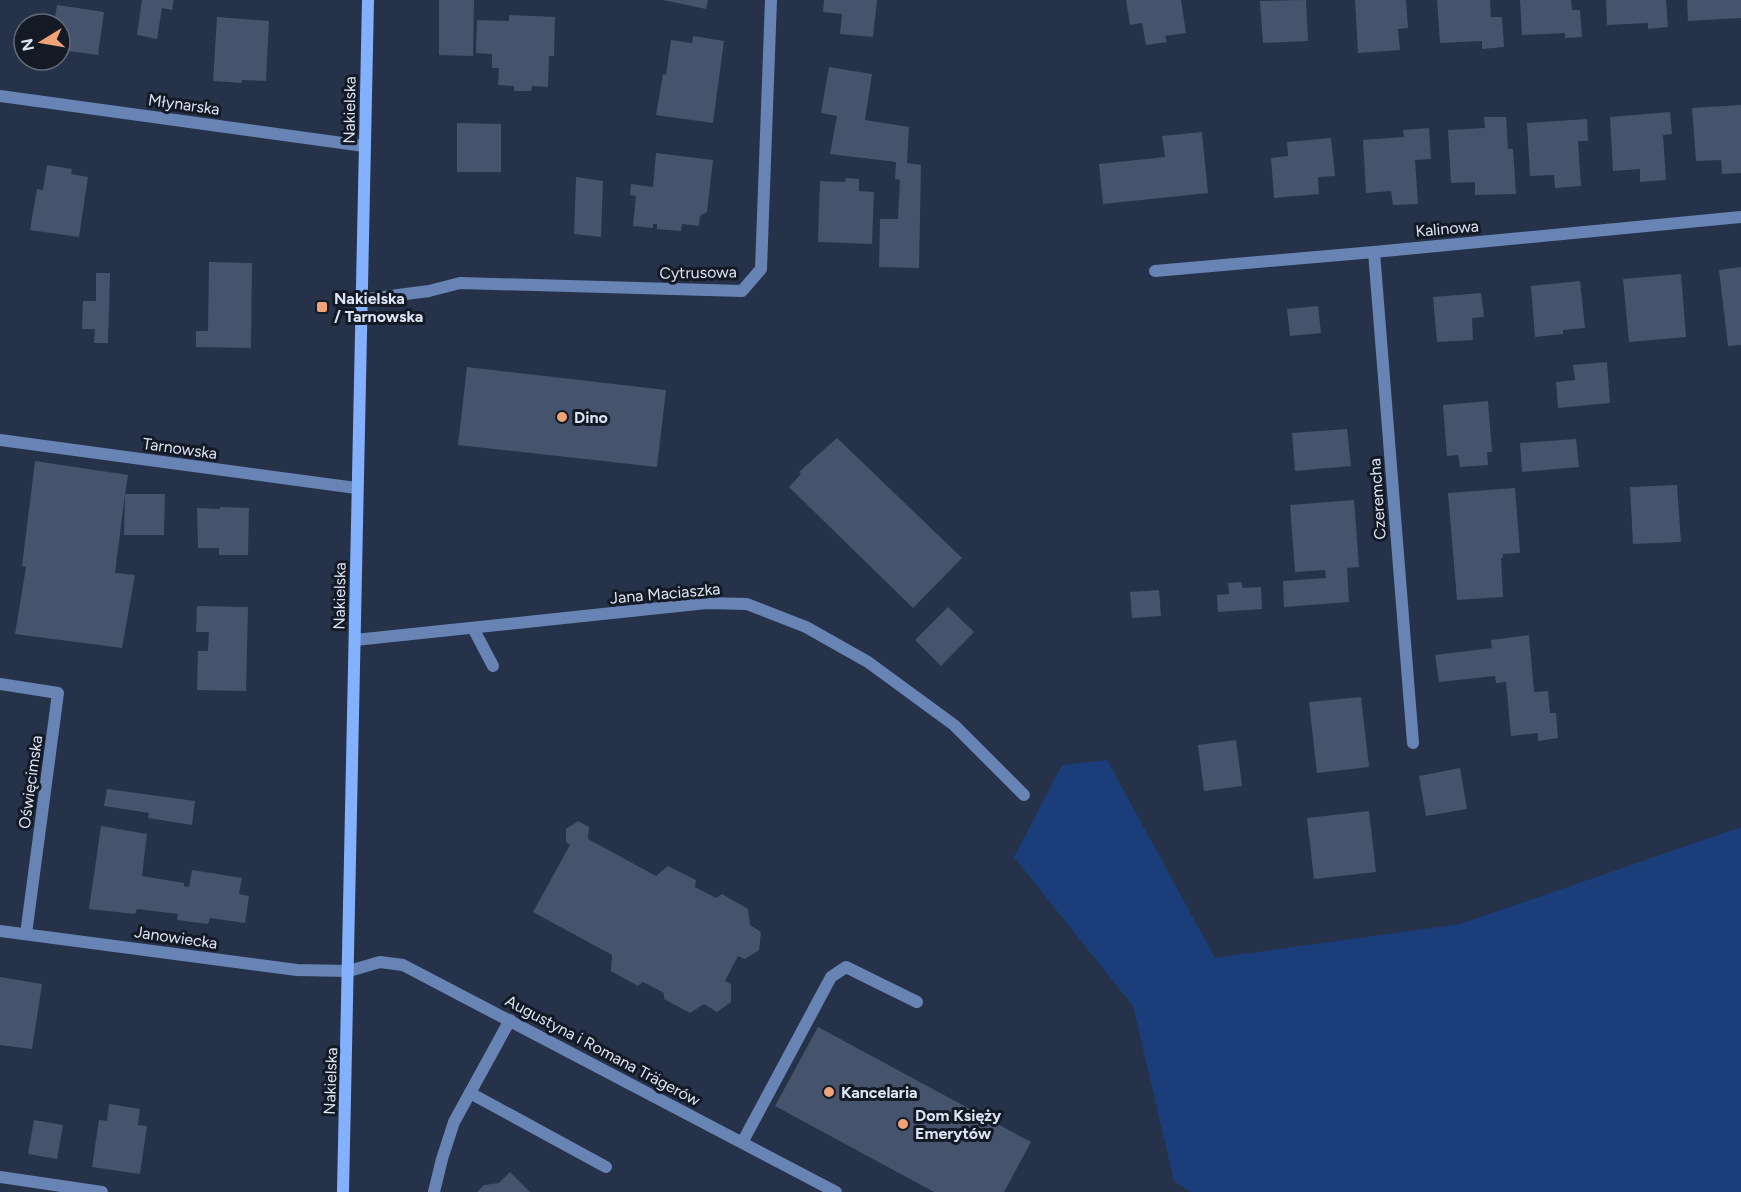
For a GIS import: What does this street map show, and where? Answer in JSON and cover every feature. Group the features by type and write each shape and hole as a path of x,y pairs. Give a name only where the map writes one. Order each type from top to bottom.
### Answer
{"main road":[{"name":"Nakielska","path":"343,1192 368,0"}],"street":[{"name":"Cytrusowa","path":"360,300 429,291 460,283 742,291 760,270 771,0"},
{"name":"Młynarska","path":"0,96 364,146"},
{"name":"Kalinowa","path":"1155,271 1741,217"},
{"name":"Czeremcha","path":"1374,252 1413,742"},
{"name":"Tarnowska","path":"0,440 356,488"},
{"name":"Jana Maciaszka","path":"355,640 707,603 747,604 806,627 868,662 954,725 1024,795"},
{"path":"473,628 493,666"},
{"name":"Oświęcimska","path":"0,684 58,693 26,934"},
{"name":"Janowiecka","path":"0,931 297,970 349,971"},
{"name":"Augustyna i Romana Trägerów","path":"349,971 380,962 403,965 836,1192"},
{"path":"742,1141 831,978 846,967 917,1002"},
{"path":"434,1192 441,1159 454,1122 510,1020"},
{"path":"470,1093 606,1167"},
{"path":"0,1177 102,1192"}],"shaded area":[{"path":"1107,760 1215,958 1460,924 1741,827 1741,1192 1190,1192 1174,1181 1133,1006 1014,857 1062,765"}],"building":[{"path":"142,0 174,0 172,10 162,8 157,39 137,35"},
{"path":"439,0 474,0 473,56 439,55"},
{"path":"663,0 708,0 706,9"},
{"path":"824,0 877,0 873,37 840,34 842,14 823,12"},
{"path":"1126,0 1181,0 1186,33 1165,36 1167,42 1146,45 1142,23 1130,25"},
{"path":"1306,0 1308,41 1263,43 1260,1"},
{"path":"1355,0 1406,0 1408,28 1398,29 1400,50 1358,53"},
{"path":"1437,0 1490,0 1491,17 1502,17 1504,47 1482,49 1482,41 1440,43"},
{"path":"1520,0 1571,0 1572,10 1580,10 1582,37 1565,38 1565,33 1522,35"},
{"path":"1606,0 1666,0 1668,27 1648,29 1648,23 1607,25"},
{"path":"1687,0 1741,0 1741,18 1688,21"},
{"path":"57,5 104,12 98,55 72,52 72,12 56,12"},
{"path":"509,15 555,17 554,56 549,56 548,87 532,86 531,91 514,91 514,86 498,85 499,68 492,68 492,54 476,53 477,20 509,21"},
{"path":"217,17 269,21 266,81 242,80 242,83 213,81"},
{"path":"693,36 724,41 713,123 656,115 663,74 666,75 671,40 692,43"},
{"path":"829,67 872,74 865,120 909,127 907,163 921,165 919,268 879,267 880,219 898,219 900,180 895,179 896,162 830,154 837,116 821,113"},
{"path":"1741,105 1741,173 1722,174 1721,160 1696,161 1692,108"},
{"path":"1670,112 1672,134 1663,135 1666,180 1640,182 1640,169 1613,171 1610,117"},
{"path":"1484,117 1506,117 1508,149 1513,149 1516,194 1475,195 1475,182 1451,183 1448,130 1485,128"},
{"path":"1587,119 1588,141 1578,141 1581,186 1555,188 1554,175 1530,176 1527,123"},
{"path":"457,123 501,124 501,172 457,172"},
{"path":"1429,128 1431,159 1415,160 1418,204 1393,205 1391,191 1366,193 1363,140 1404,137 1403,130"},
{"path":"1202,132 1208,193 1103,204 1099,164 1165,157 1162,136"},
{"path":"1331,138 1335,176 1318,177 1319,194 1274,198 1271,158 1288,156 1287,142"},
{"path":"656,153 713,160 707,212 700,216 699,226 682,224 681,231 657,229 657,224 653,224 653,228 633,226 636,196 630,195 631,184 653,187"},
{"path":"47,165 72,169 71,174 88,177 79,237 30,230 37,189 43,190"},
{"path":"576,177 603,181 601,237 574,234"},
{"path":"846,178 859,179 859,191 874,192 872,244 818,242 820,181 845,182"},
{"path":"209,262 252,263 251,348 196,347 196,331 208,331"},
{"path":"1741,267 1741,345 1728,346 1719,270"},
{"path":"96,273 110,273 108,343 94,343 95,329 82,329 83,301 96,301"},
{"path":"1681,274 1686,337 1629,342 1623,279"},
{"path":"1580,281 1585,328 1563,330 1563,334 1535,337 1531,286"},
{"path":"1481,293 1484,317 1472,318 1473,340 1437,342 1433,297"},
{"path":"1318,306 1321,333 1290,336 1287,309"},
{"path":"1607,362 1610,403 1558,408 1556,382 1575,380 1573,365"},
{"name":"Dino","path":"467,367 666,390 657,467 458,445"},
{"path":"1488,401 1492,452 1487,452 1488,465 1460,467 1458,455 1447,456 1443,405"},
{"path":"1347,429 1351,466 1295,471 1292,433"},
{"path":"837,438 962,558 913,608 789,487 801,474 799,472"},
{"path":"1576,439 1579,467 1522,472 1520,443"},
{"path":"35,461 128,475 115,573 135,575 122,648 15,634 26,567 22,566"},
{"path":"1677,485 1681,542 1633,544 1630,487"},
{"path":"1515,488 1520,553 1503,554 1501,558 1503,597 1457,600 1448,493"},
{"path":"125,494 165,494 164,535 124,535"},
{"path":"1354,500 1359,567 1347,568 1349,602 1284,607 1283,581 1326,578 1325,570 1295,572 1290,505"},
{"path":"220,507 249,508 248,555 219,555 219,548 198,548 197,508 220,509"},
{"path":"1241,582 1243,588 1261,587 1262,609 1218,612 1217,595 1229,594 1228,583"},
{"path":"1159,590 1161,616 1132,618 1130,592"},
{"path":"197,606 248,607 246,691 197,690 198,651 208,651 209,632 196,632"},
{"path":"948,607 974,632 941,666 915,640"},
{"path":"1529,635 1534,692 1548,691 1550,713 1556,713 1558,738 1538,741 1538,733 1511,736 1506,682 1496,683 1495,676 1439,682 1435,655 1492,648 1491,640"},
{"path":"1361,697 1369,767 1317,773 1309,702"},
{"path":"1236,740 1242,786 1204,791 1198,745"},
{"path":"1460,768 1467,809 1426,816 1419,776"},
{"path":"107,789 195,801 192,825 148,818 149,813 104,806"},
{"path":"1369,811 1376,872 1314,879 1307,818"},
{"path":"578,821 589,827 588,839 656,876 668,866 696,880 695,887 716,898 722,894 748,909 750,925 761,932 759,950 745,959 738,956 725,981 731,984 731,1002 717,1012 704,1004 690,1013 664,999 664,993 643,982 638,986 611,971 612,955 533,912 570,845 566,842 566,829"},
{"path":"101,826 147,834 142,876 184,883 184,886 189,887 192,870 242,878 239,894 249,896 245,923 210,918 208,924 177,920 178,914 137,909 135,914 89,909"},
{"path":"0,977 42,984 32,1049 0,1045"},
{"name":"Dom Księży Emerytów","path":"818,1027 1031,1142 1004,1192 934,1192 775,1106"},
{"path":"109,1104 140,1109 138,1125 147,1126 140,1174 92,1167 99,1120 107,1121"},
{"path":"34,1120 63,1125 57,1159 28,1154"},
{"path":"510,1172 530,1192 477,1192 484,1185 499,1183"}],"place":[{"name":"Nakielska / Tarnowska","path":"322,307"},
{"name":"Dino","path":"562,417"},
{"name":"Kancelaria","path":"829,1092"},
{"name":"Dom Księży Emerytów","path":"903,1124"}]}
